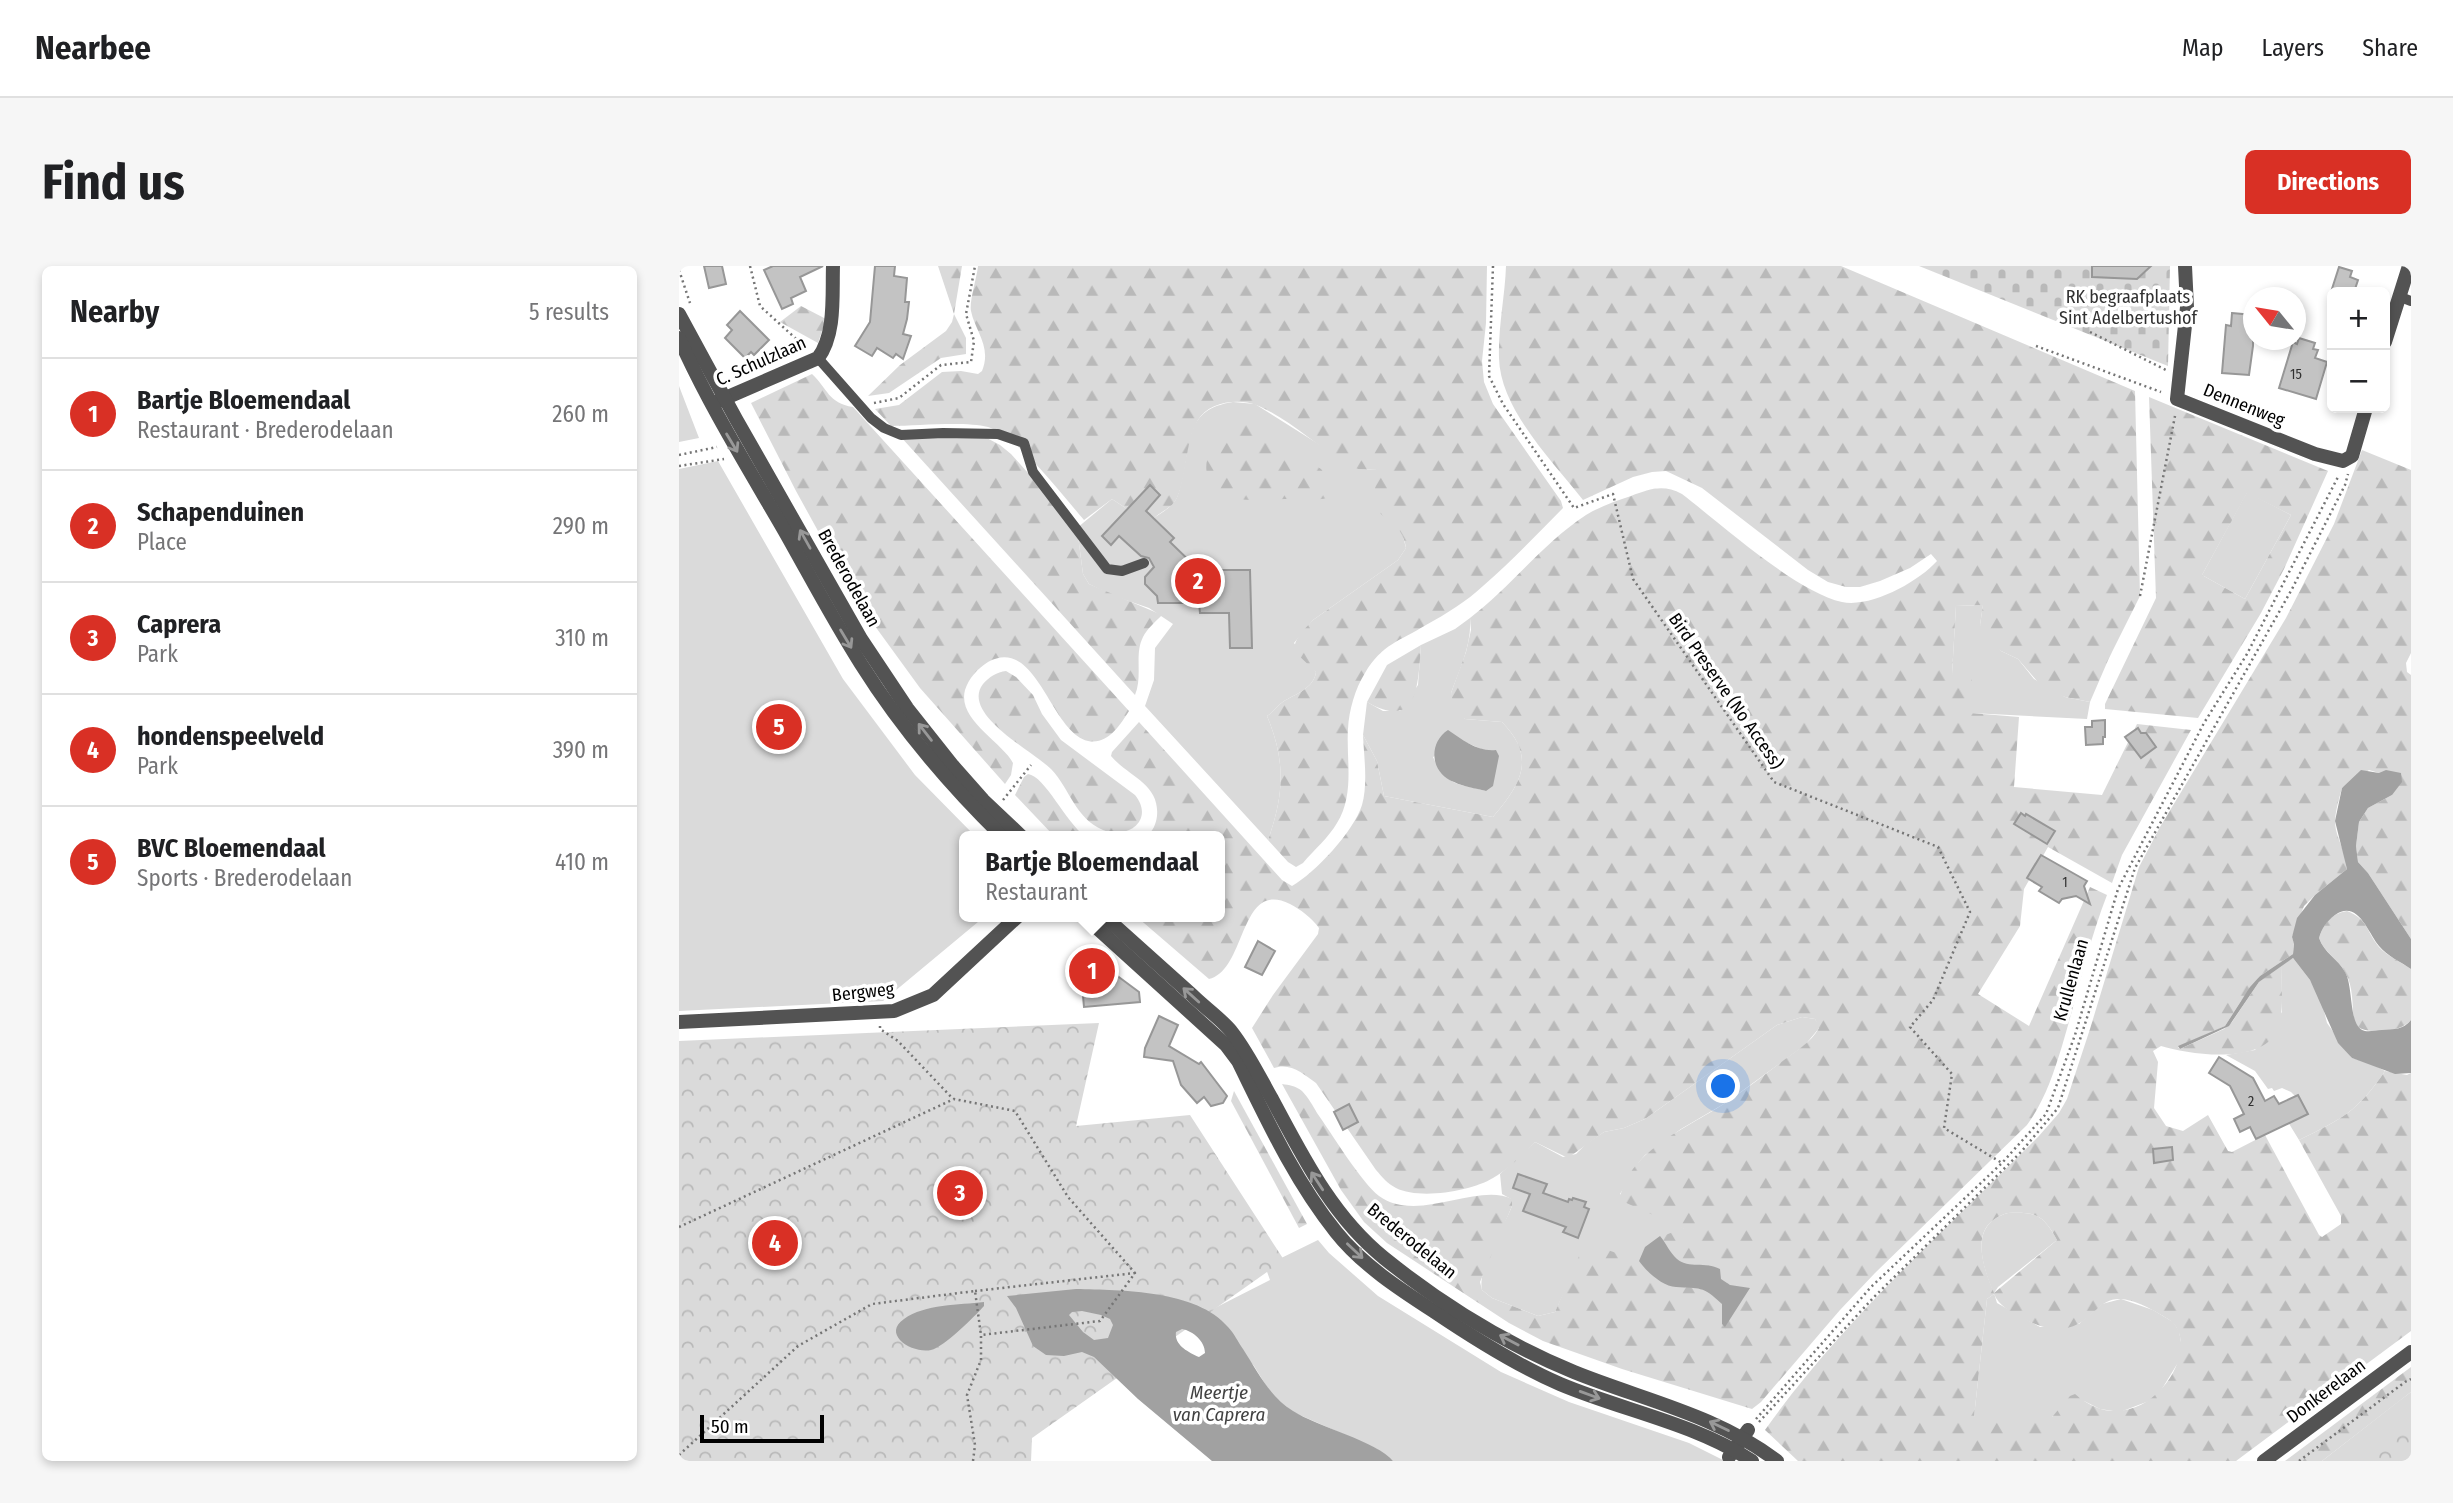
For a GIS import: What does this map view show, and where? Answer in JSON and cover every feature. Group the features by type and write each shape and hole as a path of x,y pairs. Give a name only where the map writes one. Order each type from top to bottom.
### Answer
{"street":[{"name":"C. Schulzlaan","path":"717,401 818,358 826,345 830,325 833,266"},
{"name":"Dennenweg","path":"2185,266 2187,307 2178,399 2345,464"},
{"path":"2390,331 2404,299 2409,266"},
{"name":"Brederodelaan","path":"679,314 717,401"},
{"name":"Brederodelaan","path":"679,338 861,639 907,708 986,809 999,831"},
{"path":"2345,464 2364,413"},
{"name":"Brederodelaan","path":"986,809 1015,831"},
{"name":"Bergweg","path":"679,1022 894,1011 933,995 1012,922"},
{"name":"Brederodelaan","path":"1091,922 1213,1023 1230,1031 1255,1081 1311,1171 1334,1218 1352,1229 1424,1288 1493,1332 1554,1363 1705,1419 1738,1444 1752,1461"},
{"name":"Brederodelaan","path":"1110,922 1168,983"},
{"name":"Donkerelaan","path":"2265,1461 2411,1352"},
{"name":"Brederodelaan","path":"1738,1444 1777,1461"}],"lane":[{"path":"818,358 884,428 901,435 997,434 1024,443 1033,472 1107,569 1122,572 1145,563"}],"path":[{"path":"750,266 760,306 818,358"},
{"path":"862,406 899,398 941,365 971,362 974,341 966,314 975,266"},
{"name":"Bird Preserve (No Access)","path":"1493,266 1489,376 1503,404 1574,508 1612,494 1633,579 1774,782 1938,848 1970,912 1933,1000 1910,1027 1952,1074 1944,1128 2002,1163"},
{"path":"2090,332 2179,376"},
{"path":"2036,346 2178,399 2140,596"},
{"path":"679,455 719,447"},
{"path":"679,466 726,459"},
{"path":"1738,1444 1873,1298 2021,1152 2058,1108 2135,868 2292,589 2345,485 2345,464"},
{"name":"Krullenlaan","path":"1738,1444 1764,1408 1871,1287 2002,1163 2046,1114 2075,1035 2117,889 2204,723 2247,654 2345,464"},
{"path":"986,809 1031,765"},
{"path":"880,1029 898,1041 954,1099 1015,1111 1068,1197 1135,1273"},
{"path":"679,1227 954,1099"},
{"path":"981,1335 1100,1321 1135,1273"},
{"path":"679,1455 798,1346 872,1304 1135,1273"},
{"path":"973,1461 975,1445 967,1395 982,1360 975,1291"},
{"path":"2299,1461 2411,1379"}],"green space":[{"path":"938,266 962,266 954,314"},
{"path":"978,266 1487,266 1482,361 1484,382 1493,404 1561,501 1563,508 1477,592 1449,612 1392,644 1371,663 1358,686 1350,714 1349,777 1343,812 1326,838 1296,867 1268,840 1277,808 1281,778 1277,748 1267,716 1315,678 1316,672 1294,651 1303,631 1313,620 1398,560 1406,548 1400,531 1377,510 1374,496 1377,470 1346,465 1290,424 1256,405 1224,403 1209,409 1198,420 1190,439 1177,498 1150,523 1121,519 1127,509 1112,499 1084,520 1026,454 1000,432 988,427 966,424 891,426 875,409 899,405 942,372 978,374 982,371 985,362 984,347 971,307"},
{"path":"1506,266 1841,266 2135,391 2140,596 2090,702 2044,689 2018,659 1983,638 1980,625 1983,605 1956,606 1952,674 1972,677 1971,713 2019,717 2014,787 2102,795 2137,724 2191,730 2122,855 2112,883 2048,847 2024,889 2020,926 1978,994 2029,1026 2090,887 2107,895 2055,1067 2044,1097 2033,1116 2027,1125 1875,1273 1752,1409 1622,1369 1543,1341 1509,1323 1387,1243 1364,1222 1341,1190 1282,1084 1300,1089 1304,1093 1355,1169 1379,1196 1394,1203 1411,1206 1482,1195 1498,1195 1512,1199 1512,1206 1480,1282 1482,1290 1492,1298 1538,1316 1555,1312 1585,1242 1639,1261 1647,1247 1657,1239 1684,1229 1622,1201 1620,1198 1626,1181 1636,1165 1664,1140 1713,1111 1807,1043 1819,1028 1815,1019 1802,1017 1777,1025 1645,1119 1624,1128 1604,1132 1568,1158 1535,1142 1504,1170 1484,1183 1432,1194 1406,1192 1390,1184 1376,1170 1316,1083 1291,1068 1274,1068 1252,1028 1318,934 1319,928 1313,920 1290,904 1273,899 1261,903 1252,914 1231,960 1221,972 1209,979 1143,922 1225,922 1225,831 1152,831 1157,819 1154,796 1149,788 1111,756 1139,722 1282,880 1292,886 1312,872 1333,850 1358,815 1365,788 1363,735 1377,761 1384,796 1493,817 1517,782 1522,759 1513,735 1502,722 1465,719 1454,707 1451,693 1466,652 1471,630 1470,618 1570,526 1602,507 1650,490 1663,488 1675,491 1781,571 1824,596 1842,602 1866,601 1893,592 1918,577 1937,561 1931,554 1910,568 1860,587 1846,587 1828,582 1808,570 1702,488 1666,471 1633,477 1583,500 1518,415 1502,377 1499,346"},
{"name":"RK begraafplaats Sint Adelbertushof","path":"1919,266 2170,266 2168,366"},
{"path":"801,306 826,319 818,343 780,322"},
{"path":"954,314 966,338 966,354 941,358 889,393 868,396 900,365 946,331"},
{"path":"812,374 833,399 853,407 1129,711 1113,733 1095,741 1088,741 1075,734 1063,721 1031,673 1019,662 1005,657 988,662 969,682 964,701 974,721 1013,763 1011,775 1005,784 920,688 856,600 751,403"},
{"path":"679,386 699,438 679,442"},
{"path":"2149,397 2328,471 2261,613 2198,718 2105,709 2156,598","holes":["2247,493 2291,515 2245,599 2202,575"]},
{"path":"1233,402 1255,404 1358,469 1378,470 1379,511 1401,529 1406,548 1398,560 1313,620 1294,643 1316,672 1315,678 1308,686 1267,716 1277,748 1281,778 1277,808 1268,840 1145,706 1154,680 1155,648 1173,624 1149,608 1089,584 1083,574 1077,528 1112,499 1127,509 1154,518 1168,508 1178,494 1189,440 1198,420 1217,406"},
{"path":"1235,421 1248,424 1321,469 1334,486 1328,498 1248,500 1222,494 1212,487 1207,475 1208,453 1217,437"},
{"path":"900,436 985,437 1000,445 1077,528 1083,574 1089,584 1162,615 1147,631 1140,644 1135,695"},
{"path":"2362,450 2411,470 2411,653 2406,663 2407,672 2411,675 2411,939 2358,862 2356,846 2359,822 2368,808 2392,795 2379,773 2369,770 2342,788 2335,823 2347,869 2304,906 2292,937 2293,954 2260,976 2225,1026 2178,1047 2180,1049 2224,1029 2232,1022 2259,982 2281,965 2282,1006 2277,1030 2269,1041 2257,1049 2242,1053 2207,1054 2161,1046 2153,1051 2158,1062 2154,1108 2166,1126 2183,1131 2208,1115 2228,1151 2232,1152 2265,1135 2322,1237 2341,1224 2341,1216 2299,1140 2348,1113 2366,1096 2385,1071 2407,1075 2411,1073 2411,1331 2236,1461 1798,1461 1765,1430 1795,1390 1860,1314 2059,1113 2067,1099 2090,1029 2139,867 2160,827 2286,618 2334,524","holes":["2008,1213 2026,1213 2038,1217 2048,1225 2057,1240 1994,1293 1985,1270 1981,1246 1987,1226 1995,1218","1994,1294 2002,1305 2018,1316 2056,1329 2078,1324 2112,1300 2138,1303 2168,1319 2179,1332 2180,1350 2174,1370 2162,1388 2145,1403 2123,1411 2100,1409 2075,1394 2070,1396 2052,1417 1974,1417 1987,1299"]},
{"path":"718,461 843,679 915,775 970,831 959,831 959,922 978,922 883,1001 679,1011 679,469"},
{"path":"2247,492 2291,515 2245,599 2202,575"},
{"path":"1983,605 1980,625 2001,651 2018,659 2034,679 2065,697 2090,702 2087,719 1971,713 1952,674 1956,606"},
{"path":"1470,618 1467,647 1451,693 1465,719 1502,722 1513,735 1522,759 1517,782 1493,817 1384,796 1377,761 1363,735 1367,702 1383,711 1400,711 1418,685 1421,645 1455,629","holes":["1465,742 1486,751 1486,791 1460,785 1448,779 1433,757"]},
{"path":"1421,645 1416,688 1406,707 1397,711 1384,710 1367,702 1387,665"},
{"path":"1006,671 1016,677 1033,695 1042,714 1061,740 1135,795 1142,812 1136,826 1125,831 1108,831 1094,825 1079,811 1051,769 990,720 982,708 979,696 983,684 996,674"},
{"path":"1028,774 1035,777 1079,831 1049,831 1015,795"},
{"path":"2347,911 2363,922 2382,950 2411,969 2411,1020 2399,1028 2374,1031 2359,1028 2354,1024 2349,980 2319,938 2329,920"},
{"path":"2293,958 2310,980 2322,1003 2327,1023 2352,1058 2385,1071 2366,1096 2348,1113 2299,1140 2285,1117 2296,1097 2282,1088 2274,1091 2272,1088 2268,1089 2255,1071 2226,1055 2255,1050 2282,1012 2281,965"},
{"path":"1802,1017 1815,1019 1820,1027 1805,1045 1727,1102 1681,1129 1645,1155 1620,1194 1685,1229 1639,1261 1567,1286 1555,1312 1538,1316 1492,1298 1482,1290 1483,1271 1512,1206 1511,1199 1502,1194 1500,1174 1535,1142 1563,1157 1576,1154 1604,1132 1624,1128 1645,1119 1777,1025"},
{"path":"1099,1023 1076,1126 1190,1115 1284,1260 1032,1438 1031,1461 679,1461 679,1041"},
{"path":"1234,1091 1307,1224 1299,1228 1231,1101"},
{"path":"2008,1213 2026,1213 2038,1217 2048,1225 2057,1240 1998,1287 1994,1293 1997,1303 2040,1327 2079,1324 2102,1304 2121,1299 2153,1310 2173,1322 2179,1331 2182,1348 2179,1361 2160,1392 2149,1401 2120,1412 2100,1409 2084,1401 2059,1410 2052,1417 1974,1417 1987,1299 1994,1294 1985,1271 1981,1247 1987,1226 1995,1218"},
{"path":"1318,1240 1378,1296 1501,1372 1569,1402 1689,1443 1725,1461 1393,1461 1377,1449 1293,1412 1272,1395 1254,1366 1207,1312 1270,1280 1265,1266"},
{"path":"2411,1367 2411,1392 2322,1461 2285,1461"},
{"path":"2411,1392 2411,1461 2322,1461 2399,1401"},
{"path":"2411,1427 2411,1461 2355,1461"}],"water":[{"path":"1448,730 1476,747 1496,750 1499,756 1493,786 1486,791 1458,784 1440,772 1436,765 1435,750 1437,742"},
{"path":"2361,770 2401,773 2402,782 2392,795 2368,808 2359,822 2356,846 2358,862 2411,939 2411,969 2382,950 2361,920 2350,911 2335,915 2325,925 2319,938 2324,948 2345,972 2356,1023 2360,1028 2367,1031 2394,1029 2405,1026 2411,1020 2411,1073 2395,1074 2352,1058 2338,1043 2310,980 2293,958 2259,982 2229,1026 2180,1049 2178,1046 2225,1026 2260,976 2293,954 2292,937 2297,918 2315,895 2347,869 2335,821 2342,788"},
{"path":"1660,1236 1672,1254 1682,1262 1720,1269 1721,1279 1730,1285 1750,1288 1725,1327 1722,1324 1722,1304 1710,1294 1700,1289 1666,1284 1650,1274 1639,1261 1645,1247"},
{"name":"Meertje van Caprera","path":"1076,1289 1114,1290 1157,1294 1197,1306 1214,1315 1230,1329 1265,1383 1285,1405 1303,1417 1374,1447 1393,1461 1212,1461 1138,1399 1094,1357 1082,1352 1064,1356 1046,1355 1033,1346 1016,1308 1007,1296","holes":["1082,1311 1110,1319 1113,1325 1108,1338 1094,1340 1083,1332 1069,1315","1182,1329 1198,1337 1205,1353 1199,1357 1179,1344 1176,1332"]},
{"path":"984,1302 984,1306 959,1331 937,1348 916,1349 898,1337 898,1325 912,1314 943,1306"}],"building":[{"path":"704,266 722,266 726,284 709,288"},
{"path":"773,266 823,266 800,277 806,291 791,298 793,304 782,309 764,270"},
{"path":"875,266 895,266 894,276 907,278 905,302 909,302 903,334 911,336 903,359 896,354 893,358 877,348 872,356 855,346 870,322"},
{"path":"2092,266 2151,266 2137,279 2092,277"},
{"path":"2339,267 2352,271 2350,277 2358,280 2356,287 2333,287"},
{"path":"740,311 769,340 754,355 751,352 745,358 725,338 732,330 727,325"},
{"path":"2232,313 2243,314 2243,350 2252,350 2249,375 2222,373 2226,325 2231,326"},
{"path":"2306,340 2315,343 2313,349 2318,350 2315,358 2327,362 2316,399 2279,388 2291,350 2306,350"},
{"path":"1150,485 1160,495 1146,511 1174,538 1170,542 1205,576 1205,570 1250,570 1252,648 1230,648 1229,613 1200,613 1199,603 1158,603 1157,596 1145,584 1145,577 1154,567 1149,558 1141,556 1119,536 1111,545 1102,536"},
{"path":"2105,720 2103,744 2086,745 2085,727 2092,727 2092,721"},
{"path":"2138,728 2141,733 2146,733 2156,747 2141,758 2125,737"},
{"path":"2021,813 2055,831 2047,844 2014,824"},
{"path":"2041,855 2087,881 2084,886 2090,904 2076,896 2062,899 2059,903 2039,891 2042,887 2027,878"},
{"path":"1258,941 1275,951 1262,975 1245,967"},
{"path":"1081,949 1139,992 1140,1002 1084,1007 1078,985 1086,981 1067,968"},
{"path":"1159,1016 1178,1025 1169,1046 1199,1064 1201,1062 1227,1096 1223,1103 1211,1106 1204,1097 1197,1103 1181,1085 1173,1061 1144,1057 1145,1048"},
{"path":"2219,1057 2253,1078 2265,1101 2274,1096 2279,1104 2298,1095 2308,1114 2256,1139 2250,1127 2240,1132 2234,1119 2244,1114 2230,1086 2209,1073"},
{"path":"1349,1104 1358,1122 1343,1130 1334,1112"},
{"path":"2172,1147 2173,1160 2154,1163 2153,1149"},
{"path":"1518,1174 1547,1184 1543,1193 1568,1202 1573,1198 1586,1202 1584,1207 1589,1209 1578,1238 1563,1232 1566,1227 1523,1211 1530,1194 1513,1188"}],"place":[{"name":"Schapenduinen","path":"1198,581"},
{"name":"BVC Bloemendaal","path":"779,727"},
{"name":"Bartje Bloemendaal","path":"1092,971"},
{"name":"Caprera","path":"960,1193"},
{"name":"hondenspeelveld","path":"775,1243"}]}
